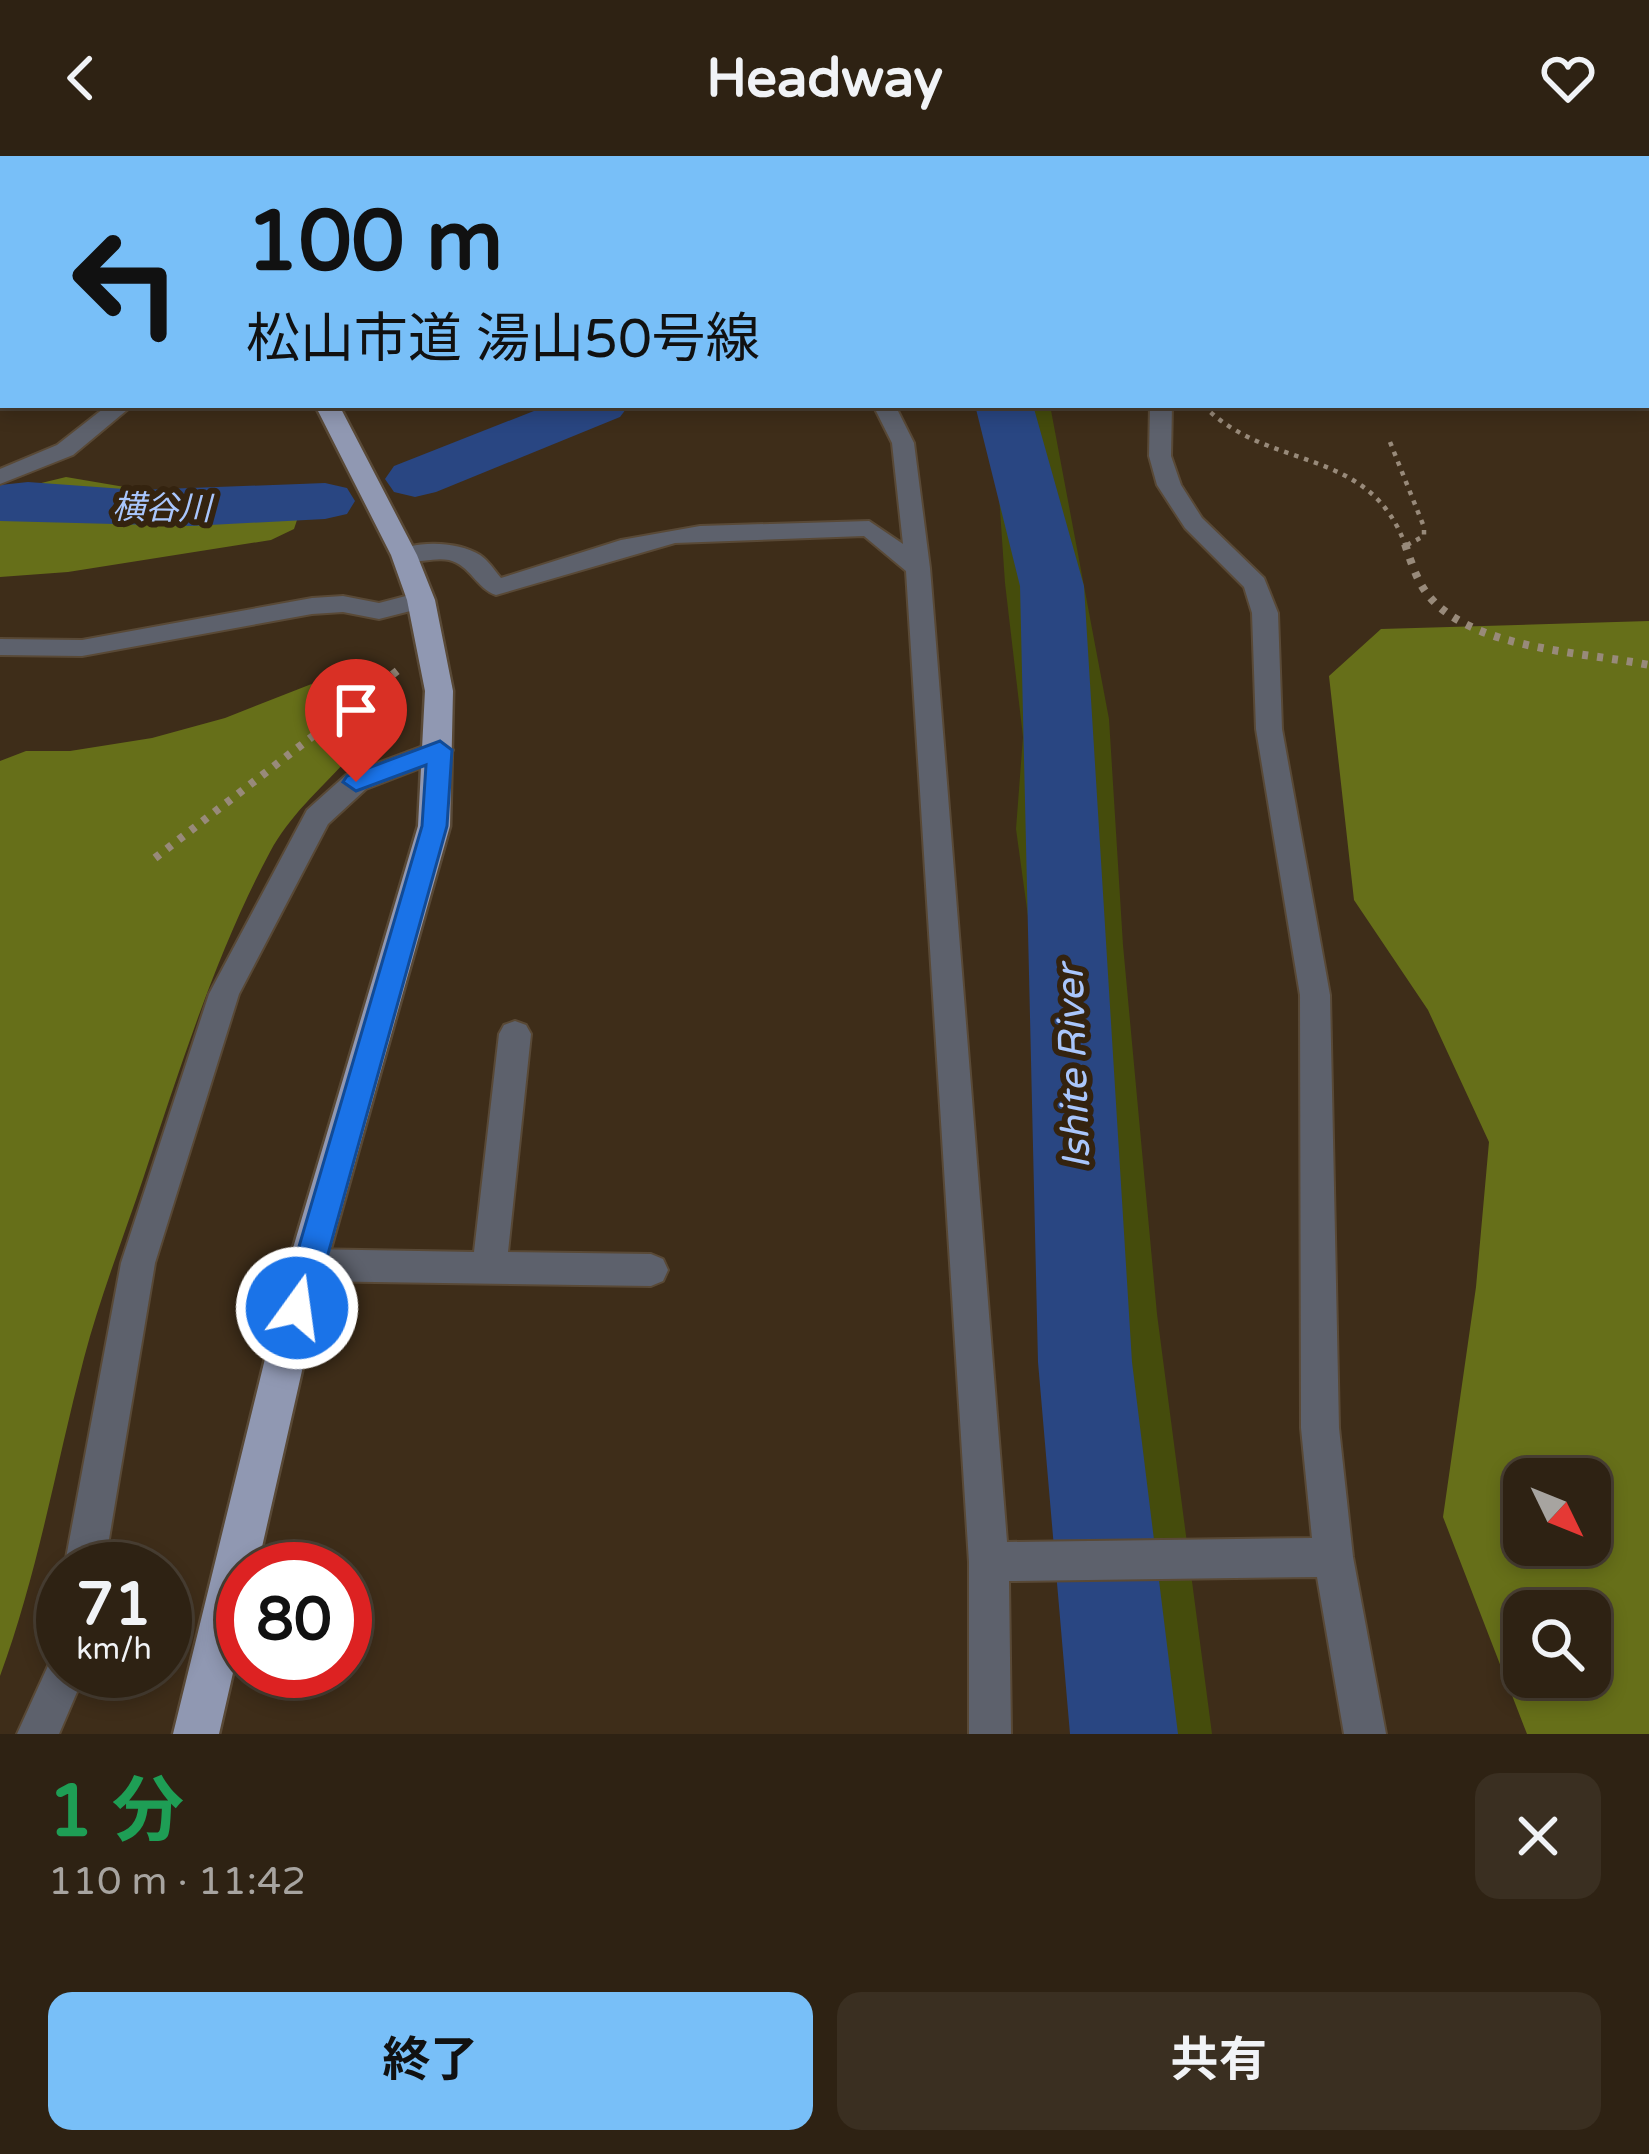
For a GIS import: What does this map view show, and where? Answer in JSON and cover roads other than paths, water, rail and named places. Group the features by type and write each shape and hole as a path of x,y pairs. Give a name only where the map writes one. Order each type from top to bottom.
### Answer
{"highway":[{"path":"196,1734 307,1265 434,826 439,691 421,600 404,555 329,408"}],"street":[{"path":"0,477 65,449 118,408"},
{"path":"886,408 904,443 918,568 989,1562 990,1734"},
{"path":"1161,408 1160,456 1169,485 1193,524 1255,584 1265,614 1269,729 1315,995 1320,1428 1333,1557 1365,1734"},
{"path":"404,555 450,552 472,561 496,587 584,557 674,536 760,528 798,535 869,528 908,484"},
{"path":"869,528 918,568"},
{"path":"0,647 82,647 312,606 343,604 379,611 421,600"},
{"path":"89,1542 138,1263 224,994 317,817 356,782 440,750"},
{"path":"489,1268 515,1034"},
{"path":"307,1265 651,1270"},
{"path":"989,1562 1333,1557"},
{"path":"38,1734 54,1698"}],"waterway":[{"name":"横谷川","path":"415,479 592,408"},
{"name":"Ishite River","path":"1005,408 1052,586 1085,1362 1124,1734"},
{"name":"横谷川","path":"0,503 165,508 325,501"}]}
